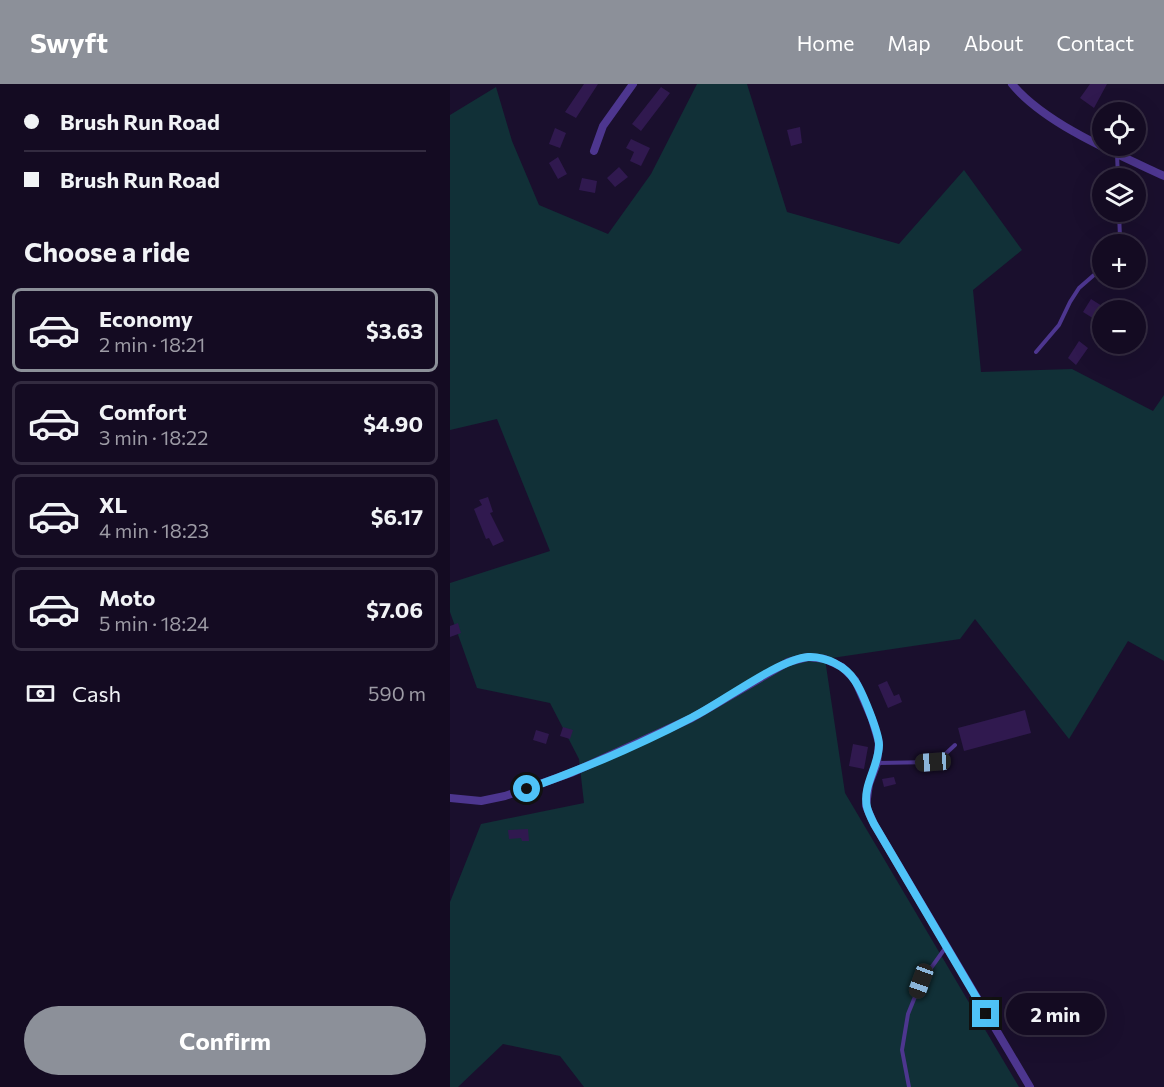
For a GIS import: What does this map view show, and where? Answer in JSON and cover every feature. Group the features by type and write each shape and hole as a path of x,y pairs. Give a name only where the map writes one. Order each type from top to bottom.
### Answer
{"street":[{"path":"594,151 603,126 633,84"},
{"path":"1012,84 1022,96 1041,111 1092,140"},
{"path":"1121,156 1164,176"},
{"path":"450,798 481,801 506,796 572,773 692,718 788,662 808,657 825,659 842,668 855,680 872,719 879,743 877,763 869,784 866,806 874,824 1030,1087"}],"lane":[{"path":"1036,352 1059,325 1079,288 1092,277"},
{"path":"877,763 933,762 941,758 954,745"},
{"path":"909,1087 902,1050 908,1014 921,981 946,947"}],"green space":[{"path":"697,84 747,84 787,212 899,244 964,170 1022,250 973,290 981,372 1072,369 1153,411 1164,395 1164,661 1128,641 1069,739 975,619 960,639 825,659 845,793 1019,1087 584,1087 560,1056 503,1044 458,1087 450,1087 450,902 481,824 584,803 579,759 550,703 477,688 450,612 450,583 550,551 497,419 450,430 450,115 496,87 512,141 539,205 608,234 651,174"}],"building":[{"path":"584,84 598,84 576,118 565,112"},
{"path":"1090,84 1107,84 1097,102 1092,102 1092,107 1080,98"},
{"path":"661,87 670,93 641,131 632,124"},
{"path":"800,127 802,143 791,146 787,130"},
{"path":"555,128 566,133 560,148 549,144"},
{"path":"631,139 650,148 641,166 630,161 634,152 626,148"},
{"path":"558,157 567,174 558,179 549,163"},
{"path":"619,167 628,177 615,187 607,178"},
{"path":"582,178 597,181 595,193 579,190"},
{"path":"1091,299 1093,300 1092,318 1083,312"},
{"path":"1079,341 1088,348 1076,365 1068,358"},
{"path":"488,497 493,512 490,513 504,541 493,546 489,538 486,539 474,509 482,505 479,500"},
{"path":"458,623 461,633 450,637 450,626"},
{"path":"887,681 894,696 899,694 902,702 888,708 878,685"},
{"path":"1025,710 1031,733 964,751 958,728"},
{"path":"563,727 573,730 570,739 560,736"},
{"path":"536,730 549,734 546,744 533,740"},
{"path":"853,744 868,747 864,769 849,766"},
{"path":"894,777 896,784 884,787 882,779"},
{"path":"528,829 529,841 522,841 521,838 509,839 508,830"}],"route":[{"path":"527,789 572,773 692,718 788,662 808,657 825,659 842,668 855,680 872,719 879,743 877,763 869,784 866,806 874,824 986,1014"}]}
